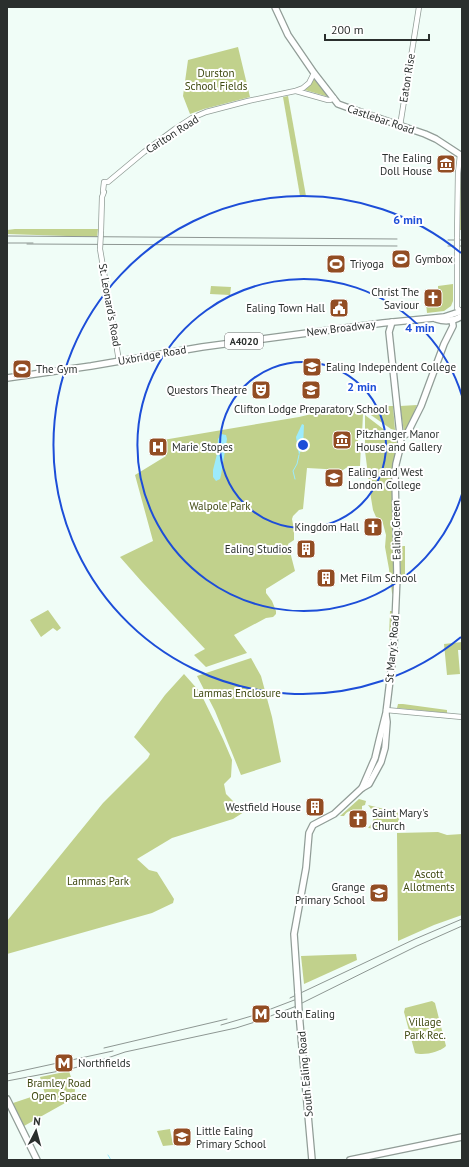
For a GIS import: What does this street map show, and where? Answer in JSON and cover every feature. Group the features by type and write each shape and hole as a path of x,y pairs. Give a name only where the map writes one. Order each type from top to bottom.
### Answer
{"main road":[{"name":"Castlebar Road","path":"275,7 288,35 314,73 340,105 436,139 461,156"},
{"name":"New Broadway","path":"298,334 462,314"},
{"name":"A4020","path":"452,320 462,314"},
{"path":"401,436 407,434 421,406 444,344 462,314"},
{"path":"444,317 448,317 452,320 453,326 451,332"},
{"name":"New Broadway","path":"434,318 440,320 452,320"},
{"path":"388,332 392,322"},
{"path":"381,323 388,332"},
{"name":"Ealing Green","path":"388,332 401,436 401,450 396,464 395,474 397,586"},
{"name":"Uxbridge Road","path":"7,378 119,361 196,347 298,334"},
{"name":"St Mary's Road","path":"315,823 334,814 362,788 375,758 386,712 394,647 397,586"},
{"name":"South Ealing Road","path":"312,1160 299,1014 294,934 306,868 308,838 315,823"},
{"path":"7,1099 37,1160"},
{"path":"350,1160 462,1137"}],"street":[{"name":"Eaton Rise","path":"400,126 419,7"},
{"path":"304,91 314,73"},
{"name":"Carlton Road","path":"104,182 108,182 175,129 192,118 206,112 294,91 304,91 328,100 334,98"},
{"path":"461,156 458,198 457,308 462,314"},
{"name":"St. Leonard's Road","path":"104,182 100,249 119,361"},
{"path":"434,318 453,312 457,305"},
{"path":"386,712 462,717"}],"green space":[{"name":"Durston School Fields","path":"238,47 250,97 190,114 183,96 188,60"},
{"path":"314,79 329,97 305,90"},
{"path":"288,96 306,196 300,196 283,97"},
{"path":"462,163 462,230 459,230 460,165"},
{"path":"98,229 97,237 7,234 7,230"},
{"path":"453,284 453,301 451,306 444,311 427,313 425,293 436,292 438,286"},
{"path":"211,286 231,287 230,295 210,294"},
{"path":"417,405 406,432 404,432 400,406"},
{"path":"366,406 393,406 395,430 391,429 365,411"},
{"name":"Walpole Park","path":"320,412 359,412 363,414 362,434 358,435 358,442 361,444 360,466 349,466 343,470 307,468 303,509 299,510 293,516 294,540 288,544 295,571 266,589 266,593 272,601 276,614 273,617 266,618 234,635 247,653 206,667 194,655 205,649 120,557 153,541 135,475 166,456 163,440 299,417"},
{"path":"365,415 395,438 398,446 392,471 392,536 396,546 394,596 392,593 385,547 386,535 382,520 376,517 373,510 371,498 365,451"},
{"path":"400,546 405,546 405,580 401,581"},
{"path":"48,610 61,628 57,631 53,628 41,637 30,620"},
{"path":"390,611 392,611 392,638 389,637"},
{"path":"462,642 462,650 458,650 460,674 447,675 444,644"},
{"name":"Lammas Enclosure","path":"251,658 261,676 272,717 281,762 241,775 215,711 197,676"},
{"name":"Lammas Park","path":"184,674 200,692 223,739 232,760 231,777 224,784 226,794 244,812 233,819 172,838 137,859 149,870 157,872 174,899 173,903 152,913 7,954 7,921 103,803 148,758 150,754 134,737 165,695"},
{"path":"398,704 447,710 447,713 397,708"},
{"path":"359,799 366,801 365,805 362,806 362,810 352,810 347,812 344,816 340,816"},
{"path":"368,805 400,813 397,830 368,828 371,825 374,816"},
{"name":"Ascott Allotments","path":"438,832 447,835 462,834 462,915 434,925 398,941 397,833"},
{"path":"356,954 357,960 304,984 301,956"},
{"name":"Village Park Rec.","path":"432,1001 435,1003 446,1046 431,1053 418,1054 415,1053 404,1012 405,1008"},
{"name":"Bramley Road Open Space","path":"69,1071 75,1090 74,1098 24,1126 13,1103 31,1097 33,1099 45,1094 40,1077"},
{"path":"170,1129 173,1145 163,1146 157,1131"}],"water":[{"path":"302,424 304,425 303,446 299,455 296,437"},
{"path":"221,434 226,435 227,439 220,479 216,481 213,477 213,470 217,454 218,439"}],"waterway":[{"path":"295,479 293,471 297,464 299,455"},
{"path":"108,1155 111,1160"}],"railway":[{"path":"7,236 397,239"},
{"path":"448,240 462,240"},
{"path":"7,243 33,243"},
{"path":"27,244 397,246"},
{"path":"448,246 462,246"},
{"path":"290,998 415,939 462,919"},
{"path":"7,1081 70,1069 125,1052 236,1028 255,1022 294,1007 417,946 462,926"},
{"path":"221,1025 255,1015 297,999"},
{"path":"104,1048 227,1019"},
{"path":"7,1074 113,1051"}],"place":[{"name":"The Ealing Doll House","path":"446,164"},
{"name":"Gymbox","path":"401,259"},
{"name":"Triyoga","path":"336,264"},
{"name":"Christ The Saviour","path":"433,298"},
{"name":"Ealing Town Hall","path":"339,308"},
{"name":"Ealing Independent College","path":"312,367"},
{"name":"The Gym","path":"22,369"},
{"name":"Questors Theatre","path":"261,390"},
{"name":"Clifton Lodge Preparatory School","path":"311,390"},
{"name":"Pitzhanger Manor House and Gallery","path":"342,440"},
{"name":"Marie Stopes","path":"158,447"},
{"name":"Ealing and West London College","path":"334,478"},
{"name":"Kingdom Hall","path":"373,527"},
{"name":"Ealing Studios","path":"306,549"},
{"name":"Met Film School","path":"326,578"},
{"name":"Westfield House","path":"315,807"},
{"name":"Saint Mary's Church","path":"358,819"},
{"name":"Grange Primary School","path":"379,893"},
{"name":"South Ealing","path":"261,1014"},
{"name":"Northfields","path":"64,1063"},
{"name":"Little Ealing Primary School","path":"182,1137"}]}
